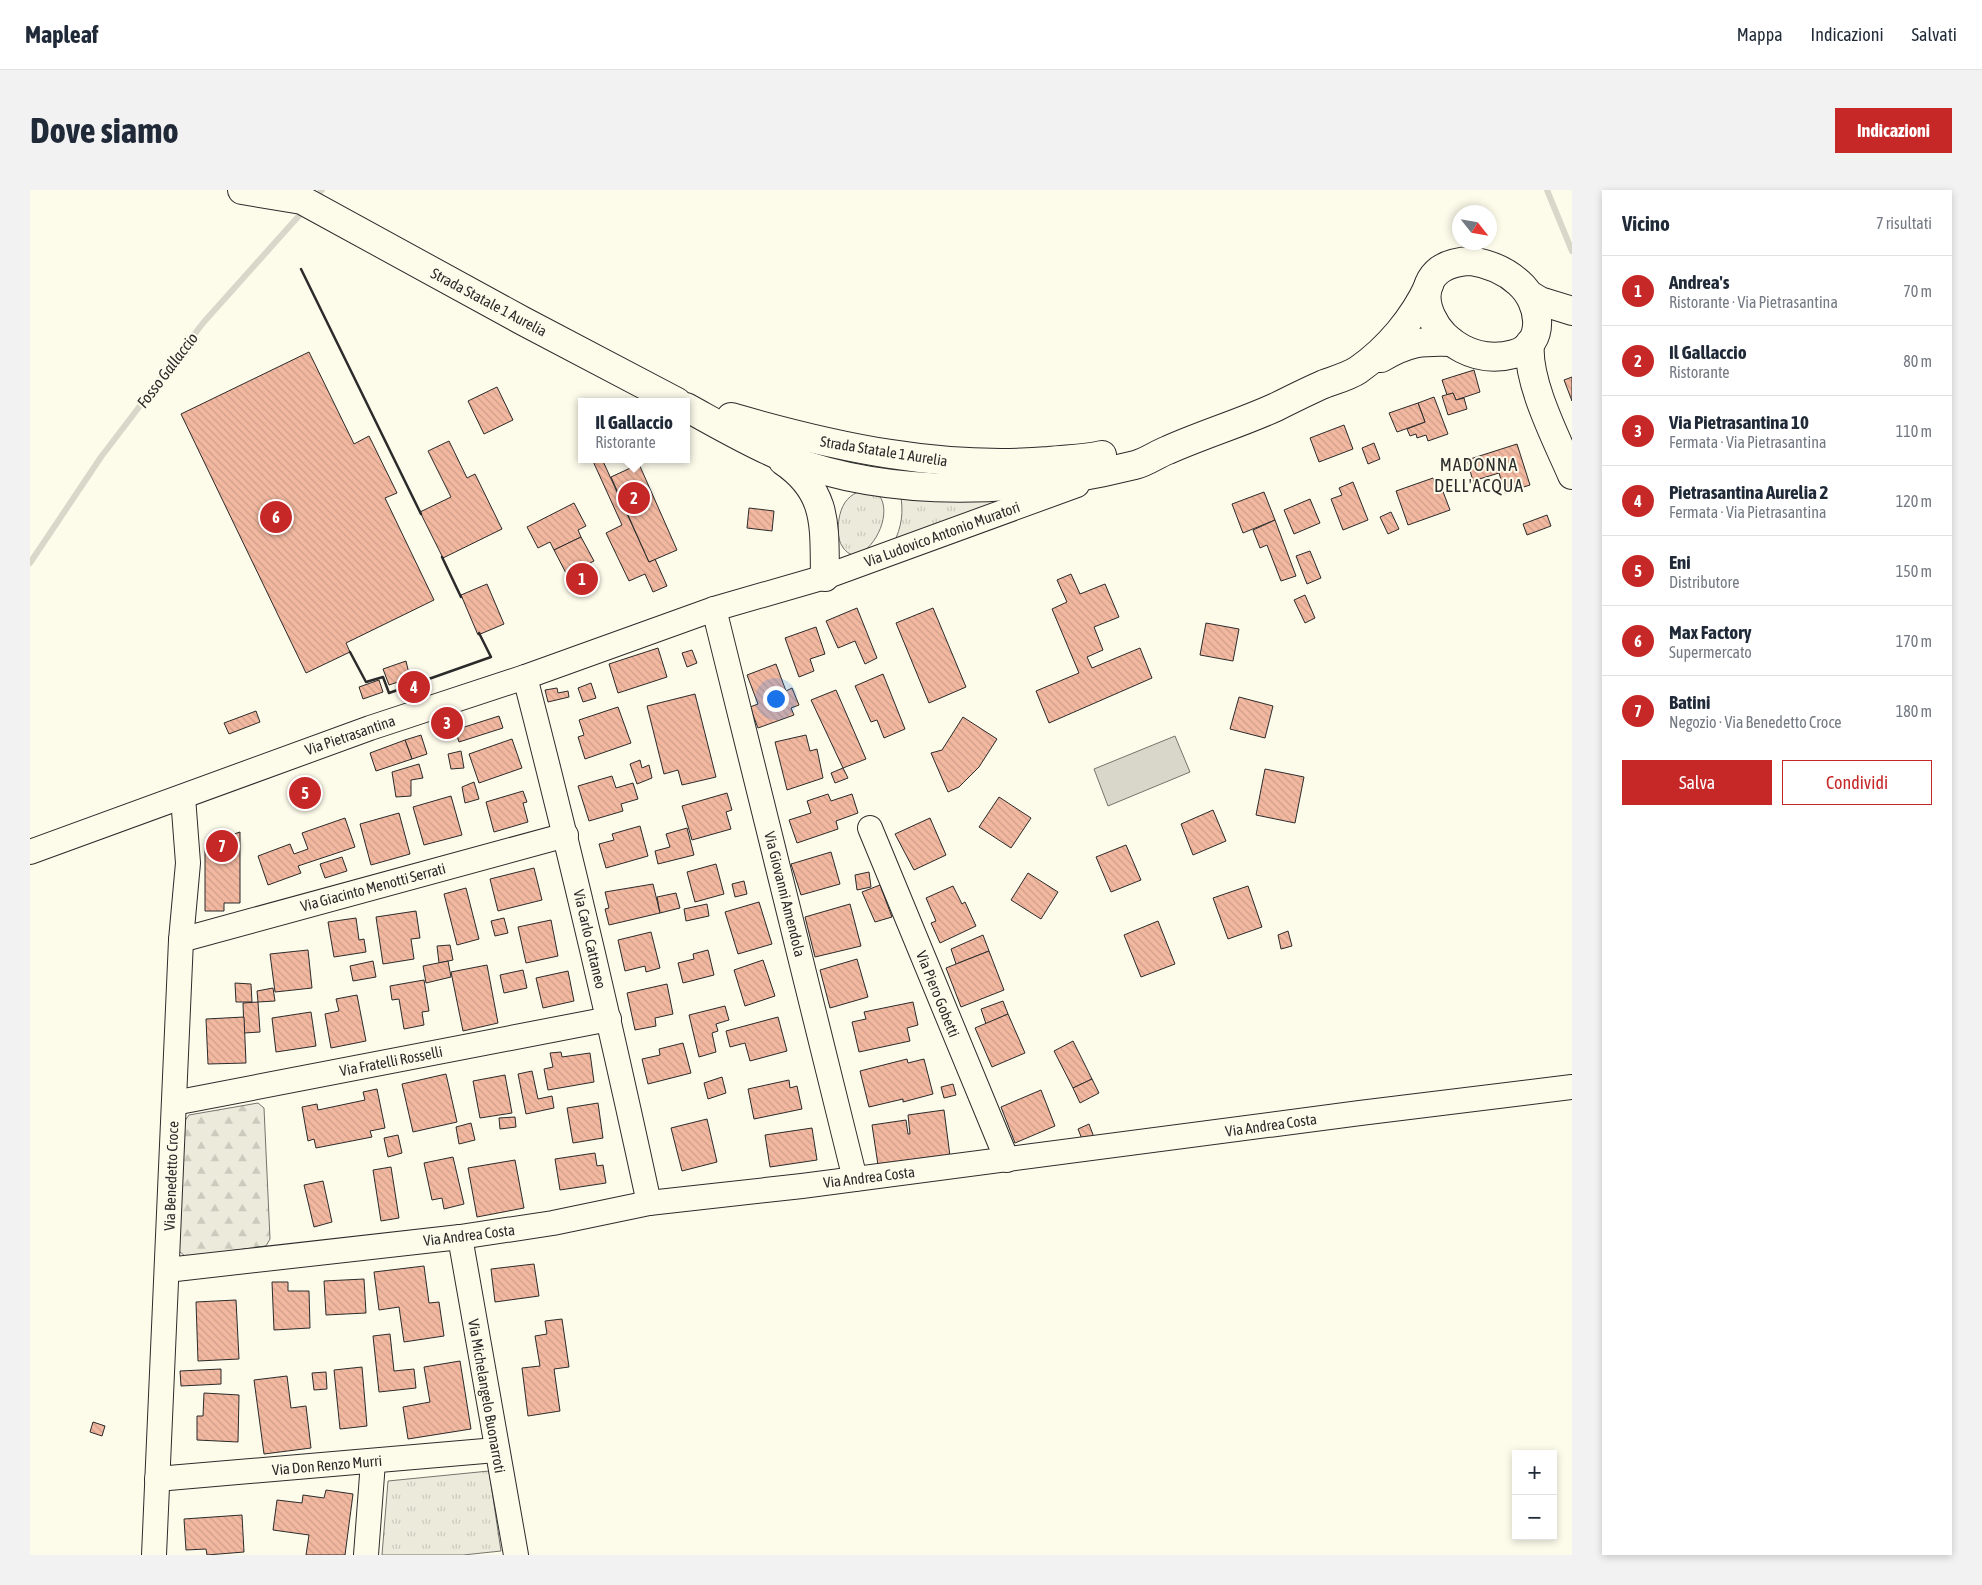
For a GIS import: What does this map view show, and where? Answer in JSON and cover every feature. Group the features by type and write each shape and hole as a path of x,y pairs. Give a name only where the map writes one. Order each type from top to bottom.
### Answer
{"main road":[{"name":"Strada Statale 1 Aurelia","path":"242,190 299,195 343,223 669,398"},
{"path":"1572,314 1533,339 1518,352 1495,356 1480,354 1452,342 1434,325 1429,314 1427,295 1429,285 1442,268 1457,262 1471,262 1497,268 1519,282 1530,295 1535,305 1538,323 1533,339 1530,360 1537,389 1572,475"},
{"name":"Strada Statale 1 Aurelia","path":"690,408 786,458 829,472 915,485 1002,487 1032,484 1138,465 1169,450 1233,426 1357,370 1412,317 1429,285"},
{"path":"1530,295 1540,301 1572,311"},
{"path":"1357,370 1410,344 1423,341 1452,342"},
{"path":"1495,356 1523,371 1537,389"},
{"name":"Strada Statale 1 Aurelia","path":"690,407 803,438 900,457 981,464 1094,457 1233,426"},
{"path":"761,446 796,470 816,494 824,527 825,577"}],"street":[{"name":"Via Ludovico Antonio Muratori","path":"758,596 825,577 1126,467"},
{"name":"Via Pietrasantina","path":"30,852 370,728 525,677 714,609 758,596"},
{"name":"Via Giovanni Amendola","path":"714,609 855,1179"},
{"name":"Via Carlo Cattaneo","path":"525,677 566,835 649,1203"},
{"name":"Via Benedetto Croce","path":"154,1555 181,940 188,864 183,797"},
{"name":"Via Piero Gobetti","path":"870,828 1006,1160"},
{"name":"Via Giacinto Menotti Serrati","path":"181,940 566,835"},
{"name":"Via Fratelli Rosselli","path":"174,1103 609,1019"},
{"name":"Via Andrea Costa","path":"167,1270 460,1237 553,1223 649,1203 855,1179 1572,1087"},
{"name":"Via Michelangelo Buonarroti","path":"460,1237 516,1555"},
{"name":"Via Don Renzo Murri","path":"158,1479 496,1450"},
{"path":"366,1555 373,1462"}],"green space":[{"path":"858,492 879,495 883,502 884,510 880,528 871,545 864,551 854,555 843,548 838,534 838,524 841,510 845,503"},
{"path":"900,492 1019,495 893,545 901,519"},
{"path":"258,1103 264,1108 270,1239 266,1246 186,1257 179,1251 184,1122 189,1115"},
{"path":"489,1471 501,1551 463,1555 382,1555 388,1481"}],"shaded area":[{"path":"1175,736 1190,772 1108,806 1094,769"}],"building":[{"path":"309,352 354,444 369,436 397,493 385,498 434,600 346,643 350,652 306,673 181,414"},
{"path":"1474,370 1480,392 1456,400 1453,393 1447,395 1442,380"},
{"path":"1572,377 1572,401 1564,380"},
{"path":"497,387 513,420 484,434 468,401"},
{"path":"1453,393 1456,400 1464,398 1467,409 1448,415 1442,396"},
{"path":"1434,397 1448,434 1428,441 1426,435 1417,438 1416,434 1410,436 1407,429 1425,422 1418,403"},
{"path":"1418,403 1425,422 1397,432 1389,413"},
{"path":"1344,425 1353,449 1319,462 1310,438"},
{"path":"449,441 467,478 475,474 502,529 443,558 420,512 451,497 428,451"},
{"path":"1374,443 1380,459 1368,464 1362,448"},
{"path":"1517,444 1530,485 1505,493 1499,473 1473,481 1467,460"},
{"path":"594,463 604,463 649,562 655,559 667,586 653,592 645,574 629,581 606,533 622,525"},
{"path":"639,464 677,550 649,562 611,477"},
{"path":"1433,478 1437,491 1442,489 1450,510 1408,525 1396,491"},
{"path":"1353,482 1368,520 1343,530 1331,499 1342,495 1339,488"},
{"path":"1264,492 1275,520 1243,533 1232,504"},
{"path":"1310,499 1320,523 1294,534 1284,510"},
{"path":"574,503 586,526 578,530 581,537 554,550 550,542 538,548 527,527"},
{"path":"749,508 774,511 772,531 747,528"},
{"path":"1391,512 1399,529 1388,534 1380,517"},
{"path":"1547,515 1551,526 1527,535 1523,524"},
{"path":"1275,520 1296,576 1281,581 1267,545 1260,548 1253,530"},
{"path":"581,537 594,561 567,575 554,550"},
{"path":"1310,551 1321,578 1307,584 1296,556"},
{"path":"1071,574 1080,594 1105,584 1119,617 1094,627 1103,650 1087,657 1092,668 1140,648 1152,678 1049,723 1036,691 1079,673 1052,609 1067,602 1057,580"},
{"path":"487,584 504,624 478,635 461,595"},
{"path":"1305,595 1315,618 1305,623 1294,600"},
{"path":"857,608 877,658 865,664 855,641 838,648 826,621"},
{"path":"933,608 966,687 929,703 896,623"},
{"path":"1206,623 1239,629 1233,661 1200,655"},
{"path":"816,627 825,654 810,659 814,671 799,677 785,638"},
{"path":"658,648 667,677 618,693 609,664"},
{"path":"692,650 697,663 687,667 682,653"},
{"path":"406,661 410,678 389,685 383,669"},
{"path":"776,664 786,691 792,688 799,705 791,708 794,715 758,728 750,707 758,704 747,675"},
{"path":"883,674 905,729 884,738 877,720 871,722 855,686"},
{"path":"379,680 383,692 363,699 359,687"},
{"path":"591,683 596,698 583,702 578,688"},
{"path":"557,688 558,693 568,691 569,697 548,702 545,690"},
{"path":"836,690 866,759 843,768 811,700"},
{"path":"695,694 716,777 682,785 678,770 664,774 647,706"},
{"path":"1239,697 1273,706 1265,738 1230,729"},
{"path":"618,707 631,743 585,759 578,737 584,735 579,720"},
{"path":"256,711 260,722 229,734 224,723"},
{"path":"499,716 503,728 459,742 455,730"},
{"path":"963,717 997,739 979,767 959,787 948,792 931,753 942,750"},
{"path":"421,735 427,754 412,759 405,740"},
{"path":"806,735 810,751 817,749 823,778 787,790 775,742"},
{"path":"512,739 522,768 479,783 469,754"},
{"path":"405,740 412,759 376,771 370,753"},
{"path":"461,751 464,768 451,769 448,754"},
{"path":"640,760 642,768 649,765 652,778 637,784 630,764"},
{"path":"419,764 423,778 411,780 411,796 396,797 392,772"},
{"path":"843,768 848,778 835,783 831,773"},
{"path":"1265,769 1304,777 1295,823 1256,815"},
{"path":"612,776 616,788 633,783 638,799 621,804 623,811 589,821 578,786"},
{"path":"314,780 321,800 298,808 291,789"},
{"path":"474,782 479,799 465,803 462,787"},
{"path":"523,791 527,802 523,803 528,822 494,832 486,802"},
{"path":"727,793 732,810 726,812 731,829 692,840 682,806"},
{"path":"828,794 831,801 852,794 858,813 836,821 838,829 797,843 789,820 811,813 807,801"},
{"path":"451,796 462,835 424,845 413,807"},
{"path":"999,797 1031,818 1011,848 979,827"},
{"path":"1213,810 1226,841 1193,855 1181,824"},
{"path":"399,813 410,854 371,865 360,824"},
{"path":"345,818 355,847 298,866 301,873 268,885 258,856 290,844 294,854 308,849 302,833"},
{"path":"930,818 946,855 914,870 895,834"},
{"path":"640,826 648,856 606,868 599,844 614,840 612,834"},
{"path":"687,828 694,855 658,864 655,851 670,847 666,834"},
{"path":"240,832 240,903 224,903 224,911 205,911 205,844"},
{"path":"1126,845 1141,880 1111,892 1096,857"},
{"path":"831,852 840,884 801,895 791,864"},
{"path":"342,857 347,871 325,878 320,864"},
{"path":"716,864 724,894 695,902 687,872"},
{"path":"534,868 542,900 498,911 490,879"},
{"path":"869,872 871,887 857,890 855,875"},
{"path":"1028,873 1058,892 1041,919 1011,900"},
{"path":"744,881 747,894 735,897 732,884"},
{"path":"653,884 660,913 609,925 605,909 609,908 605,892"},
{"path":"880,885 892,917 875,922 862,892"},
{"path":"953,886 962,904 965,902 976,926 940,943 931,923 936,921 926,898"},
{"path":"1248,886 1262,927 1228,939 1213,898"},
{"path":"466,888 479,939 457,945 444,894"},
{"path":"676,893 680,908 660,913 657,897"},
{"path":"759,902 772,944 738,954 725,912"},
{"path":"707,904 709,916 686,921 684,909"},
{"path":"850,904 861,946 815,957 805,917"},
{"path":"416,911 420,938 411,939 414,959 383,964 376,917"},
{"path":"356,918 359,940 364,939 366,952 334,957 328,922"},
{"path":"504,918 508,933 495,936 491,921"},
{"path":"551,920 558,956 526,963 518,927"},
{"path":"1158,921 1175,964 1141,977 1124,935"},
{"path":"1288,931 1292,946 1281,949 1278,935"},
{"path":"651,932 660,968 646,972 645,966 625,971 618,940"},
{"path":"983,935 989,951 956,964 951,949"},
{"path":"450,945 453,960 439,963 437,946"},
{"path":"308,950 312,988 275,992 270,954"},
{"path":"708,950 714,975 683,983 678,963 694,959 693,954"},
{"path":"989,951 1004,990 961,1007 946,968"},
{"path":"857,959 868,997 830,1008 820,970"},
{"path":"763,960 775,996 745,1006 734,970"},
{"path":"373,961 376,977 353,981 350,966"},
{"path":"448,961 451,977 426,983 423,966"},
{"path":"487,965 498,1023 463,1031 451,972"},
{"path":"523,970 527,988 504,993 500,975"},
{"path":"568,971 574,1001 543,1008 536,978"},
{"path":"424,980 429,1011 422,1012 424,1025 404,1029 399,999 392,1000 390,986"},
{"path":"235,983 251,984 252,1002 236,1002"},
{"path":"667,984 673,1014 655,1018 656,1026 635,1030 627,993"},
{"path":"273,988 275,1001 258,1002 257,991"},
{"path":"357,995 366,1041 331,1048 325,1014 339,1011 336,999"},
{"path":"1003,1001 1008,1014 986,1024 981,1009"},
{"path":"258,1002 260,1032 244,1033 243,1003"},
{"path":"913,1002 918,1025 907,1028 910,1041 859,1052 852,1022 866,1019 864,1012"},
{"path":"725,1006 729,1020 716,1024 718,1031 712,1033 716,1052 699,1057 689,1015"},
{"path":"311,1012 316,1046 276,1052 272,1018"},
{"path":"1008,1014 1025,1053 992,1067 975,1028"},
{"path":"244,1017 246,1063 208,1064 206,1019"},
{"path":"778,1017 787,1051 750,1061 745,1043 730,1047 726,1031"},
{"path":"1073,1041 1092,1079 1073,1088 1054,1051"},
{"path":"683,1043 691,1073 648,1084 642,1059 660,1055 659,1049"},
{"path":"561,1052 562,1057 590,1053 594,1082 548,1090 544,1069 553,1067 550,1053"},
{"path":"907,1059 908,1063 924,1059 933,1094 903,1102 903,1099 869,1107 860,1071"},
{"path":"532,1071 538,1099 552,1096 554,1108 526,1114 518,1074"},
{"path":"446,1074 457,1122 413,1132 402,1084"},
{"path":"505,1075 512,1113 480,1118 473,1081"},
{"path":"722,1077 726,1093 708,1099 704,1083"},
{"path":"1092,1079 1099,1093 1080,1103 1073,1088"},
{"path":"789,1080 790,1088 797,1086 802,1109 754,1119 748,1089"},
{"path":"953,1084 956,1095 944,1098 941,1087"},
{"path":"377,1089 385,1128 370,1131 372,1137 316,1148 314,1139 308,1141 302,1107 317,1104 318,1110 365,1100 363,1092"},
{"path":"1041,1090 1055,1126 1015,1143 1001,1107"},
{"path":"598,1103 603,1138 573,1143 567,1108"},
{"path":"944,1110 950,1156 878,1165 872,1125 906,1120 908,1134 910,1134 908,1115"},
{"path":"515,1117 516,1127 500,1129 499,1118"},
{"path":"707,1119 717,1162 682,1171 671,1128"},
{"path":"471,1123 475,1140 459,1144 456,1127"},
{"path":"1089,1124 1095,1140 1084,1144 1078,1129"},
{"path":"812,1128 817,1160 770,1167 765,1135"},
{"path":"398,1135 402,1153 388,1157 384,1138"},
{"path":"595,1153 597,1166 603,1165 606,1183 560,1190 555,1159"},
{"path":"453,1157 464,1204 444,1209 442,1198 432,1200 424,1163"},
{"path":"515,1160 524,1208 477,1217 468,1168"},
{"path":"391,1167 399,1218 381,1221 373,1170"},
{"path":"323,1181 332,1222 314,1227 304,1185"},
{"path":"534,1264 539,1296 495,1302 491,1269"},
{"path":"424,1266 429,1303 439,1302 444,1336 404,1342 399,1307 379,1310 374,1272"},
{"path":"364,1279 366,1313 326,1315 324,1281"},
{"path":"272,1282 288,1282 288,1291 309,1291 310,1328 274,1330"},
{"path":"236,1300 239,1359 198,1361 196,1302"},
{"path":"562,1319 569,1367 554,1369 560,1411 528,1416 522,1368 540,1366 535,1336 547,1334 545,1321"},
{"path":"390,1334 394,1371 414,1369 416,1388 379,1392 373,1336"},
{"path":"460,1361 471,1429 408,1439 403,1407 430,1402 424,1367"},
{"path":"362,1367 367,1426 340,1429 334,1370"},
{"path":"221,1369 221,1384 181,1386 180,1371"},
{"path":"326,1372 327,1389 314,1390 312,1373"},
{"path":"287,1376 291,1408 306,1406 311,1448 264,1454 254,1380"},
{"path":"204,1393 239,1395 238,1442 197,1440 197,1416 203,1416"},
{"path":"93,1422 105,1426 102,1436 90,1432"},
{"path":"326,1490 353,1494 345,1555 306,1555 309,1535 273,1530 277,1500 302,1503 303,1495 324,1498"},
{"path":"242,1515 244,1552 207,1555 206,1549 186,1550 184,1519"}],"waterway":[{"name":"Fosso Gallaccio","path":"313,200 322,190"},
{"path":"1547,190 1572,251"},
{"name":"Fosso Gallaccio","path":"30,563 101,457 203,323 305,209"}],"wall":[{"path":"301,269 421,514"},
{"path":"442,557 461,597"},
{"path":"350,652 366,682 383,677 389,693 491,657 479,633"}],"place":[{"name":"Il Gallaccio","path":"634,498"},
{"name":"Max Factory","path":"276,517"},
{"name":"Andrea's","path":"582,579"},
{"name":"Pietrasantina Aurelia 2","path":"414,687"},
{"name":"Via Pietrasantina 10","path":"447,723"},
{"name":"Eni","path":"305,793"},
{"name":"Batini","path":"222,846"}],"district":[{"name":"MADONNA DELL'ACQUA","path":"1479,474"}]}
